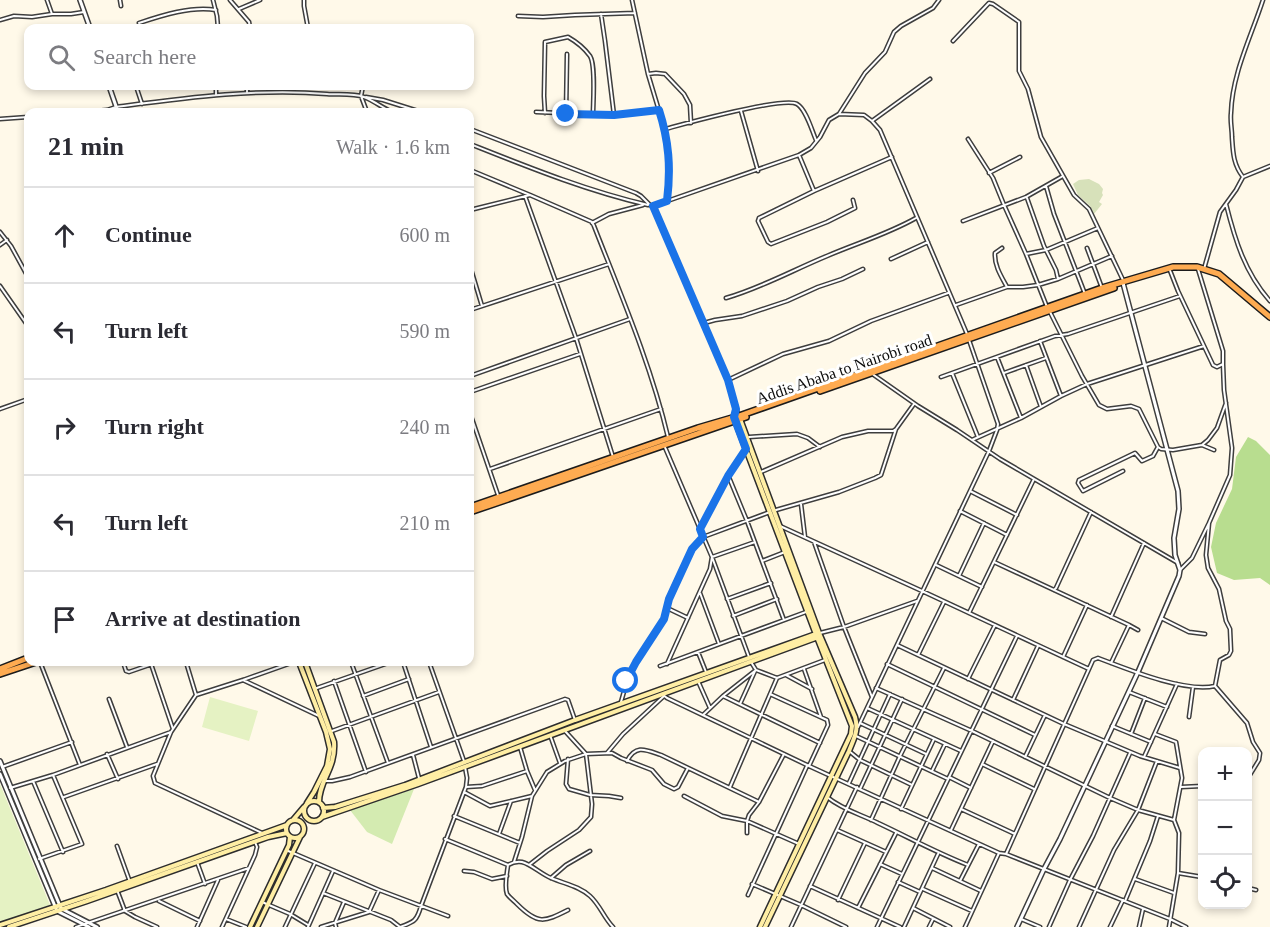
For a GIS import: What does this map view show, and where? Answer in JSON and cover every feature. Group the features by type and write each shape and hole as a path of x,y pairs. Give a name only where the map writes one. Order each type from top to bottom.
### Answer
{"highway":[{"name":"Addis Ababa to Nairobi road","path":"1048,309 1102,288 1181,266 1197,267 1219,274 1270,317"},
{"name":"Addis Ababa to Nairobi road","path":"474,506 664,445 1048,309 1107,291 1123,283"},
{"name":"Addis Ababa to Nairobi road","path":"614,460 668,438 871,374 968,337"},
{"name":"Addis Ababa to Nairobi road","path":"474,510 500,499"},
{"path":"0,669 24,660"},
{"path":"0,674 25,666"}],"main road":[{"path":"737,418 748,437 758,473 788,551"},
{"path":"737,418 746,449 758,473"},
{"path":"760,927 827,797 833,777 849,751 859,725 809,611 780,526 772,512"},
{"path":"257,927 289,851 304,832 322,816 418,782 575,720 819,635"},
{"path":"765,927 799,844 833,777 851,734 852,726 826,660 819,635"},
{"path":"301,666 334,742 334,757 319,795 319,802 323,808 322,816"},
{"path":"9,927 264,834 287,825 293,820 314,792 329,761 331,735 319,716 306,666"},
{"path":"465,764 520,747 663,695 707,675"},
{"path":"323,808 335,807 418,782"},
{"path":"305,805 313,801 319,802"},
{"path":"305,805 306,818 316,821"},
{"path":"293,820 301,821 304,832"},
{"path":"287,825 287,832 291,837 300,837"},
{"path":"0,926 117,890 287,832"},
{"path":"289,851 291,837"},
{"path":"250,927 265,904"}],"street":[{"path":"47,0 52,14"},
{"path":"80,0 88,24"},
{"path":"120,0 121,6"},
{"path":"213,0 218,24"},
{"path":"230,0 249,24"},
{"path":"239,9 260,0"},
{"path":"304,0 307,24"},
{"path":"632,0 648,74 665,129 669,163 667,201"},
{"path":"474,146 556,178 645,204 652,205 667,201 758,171 808,151 829,120 839,114 864,73 885,52 894,32 933,8 939,0"},
{"path":"1243,177 1234,159 1231,113 1241,61 1263,0"},
{"path":"953,41 989,3 1018,21 1019,70 1028,89 1041,137 1074,195 1089,209 1123,283 1178,491 1179,509 1174,538 1179,576 1129,692 1017,927"},
{"path":"140,23 186,11 216,10"},
{"path":"0,20 14,16 32,17 84,12"},
{"path":"518,16 635,13"},
{"path":"601,14 614,115"},
{"path":"545,113 544,42 568,37 591,59 593,115"},
{"path":"566,114 567,54"},
{"path":"648,74 664,74 684,94 690,105 691,123"},
{"path":"872,120 930,79"},
{"path":"110,90 116,107"},
{"path":"137,90 142,104"},
{"path":"216,90 216,95"},
{"path":"363,90 365,108"},
{"path":"113,108 247,93 316,93 362,97 383,100 408,108"},
{"path":"362,97 384,108"},
{"path":"665,129 776,103 790,102 797,104 806,115 816,142"},
{"path":"536,112 614,115 659,110"},
{"path":"741,111 758,171"},
{"path":"839,114 864,114 880,130 968,337 998,424 989,451 859,725 874,729 926,754"},
{"path":"0,119 24,117"},
{"path":"474,131 636,194 652,205 728,380 737,418"},
{"path":"968,139 995,184 1048,309 1087,384 1102,407 1107,409 1131,406 1139,409 1158,447 1173,450 1202,445 1214,450"},
{"path":"799,155 813,192"},
{"path":"853,200 855,208 827,222 769,244 758,219 892,157"},
{"path":"989,172 1020,157"},
{"path":"1204,269 1220,212 1243,177 1270,166"},
{"path":"474,172 592,224 630,320 661,409 668,438 664,445 712,557 750,660 756,671 777,678 826,660"},
{"path":"963,221 1026,196 1063,176"},
{"path":"1046,186 1054,214 1085,294"},
{"path":"474,209 530,195"},
{"path":"525,196 576,338 614,460"},
{"path":"1026,196 1058,279"},
{"path":"592,224 609,214 645,204"},
{"path":"1226,204 1246,267 1270,301"},
{"path":"726,298 899,227 917,217"},
{"path":"1026,254 1046,250 1098,228"},
{"path":"0,232 24,270"},
{"path":"0,245 7,240"},
{"path":"891,259 928,242"},
{"path":"1087,248 1102,288"},
{"path":"1002,249 994,256 999,273 1007,287"},
{"path":"954,306 1007,287 1038,285 1058,279 1112,256"},
{"path":"474,309 609,264"},
{"path":"1180,570 1192,558 1230,475 1232,448 1222,364 1224,356 1222,344 1214,326 1197,267"},
{"path":"1169,268 1213,365 1217,367 1222,364"},
{"path":"704,323 742,315 787,301 863,269"},
{"path":"474,279 482,306"},
{"path":"0,286 24,320"},
{"path":"728,380 783,354 829,341 871,321 949,292"},
{"path":"941,376 1180,296"},
{"path":"474,375 630,320"},
{"path":"1040,341 1061,396"},
{"path":"972,440 997,430 1087,384 1204,346"},
{"path":"474,391 581,354"},
{"path":"997,357 1021,418"},
{"path":"1004,373 1046,358"},
{"path":"1026,365 1041,407"},
{"path":"952,373 978,438"},
{"path":"871,374 914,404 1034,479 1178,563"},
{"path":"0,409 24,400"},
{"path":"1202,445 1217,428 1226,403"},
{"path":"621,704 629,674 664,619 673,588 692,549 703,537 875,478 881,474 896,429 914,404"},
{"path":"490,469 661,409"},
{"path":"474,423 500,499"},
{"path":"758,473 842,437 863,432 888,432 896,429"},
{"path":"748,437 797,434 808,438 820,447"},
{"path":"1123,471 1083,490 1078,483 1079,480 1133,454 1142,461 1153,456 1158,447"},
{"path":"700,529 728,476 746,449"},
{"path":"728,476 784,620"},
{"path":"969,614 1034,479"},
{"path":"970,491 1017,515"},
{"path":"801,503 805,537"},
{"path":"960,511 1007,534"},
{"path":"1054,590 1091,512"},
{"path":"959,576 984,523"},
{"path":"1209,523 1206,555 1208,568 1219,589 1230,629 1231,648 1229,655 1220,660 1215,686"},
{"path":"780,526 1089,669"},
{"path":"814,541 844,627 872,697"},
{"path":"712,557 755,542"},
{"path":"1111,616 1144,543"},
{"path":"762,561 788,551"},
{"path":"667,664 710,569 712,557"},
{"path":"994,562 1138,630"},
{"path":"935,564 982,587"},
{"path":"727,599 771,583"},
{"path":"699,593 719,644"},
{"path":"733,616 777,599"},
{"path":"819,635 917,601"},
{"path":"918,655 944,602"},
{"path":"1063,657 1087,606"},
{"path":"667,608 688,618"},
{"path":"660,666 809,611"},
{"path":"1161,618 1189,632 1205,634"},
{"path":"968,679 995,625"},
{"path":"1111,663 1129,625"},
{"path":"877,927 1017,636"},
{"path":"897,645 1064,724 1144,757 1180,768"},
{"path":"1013,700 1038,646"},
{"path":"698,652 707,675"},
{"path":"1006,855 1095,658 1177,684 1202,688 1215,686"},
{"path":"887,664 1035,735"},
{"path":"40,666 80,765"},
{"path":"124,666 129,672 146,666"},
{"path":"152,666 172,730"},
{"path":"187,666 196,694"},
{"path":"264,834 157,785 153,776 172,730 196,694 283,666"},
{"path":"353,666 388,763"},
{"path":"312,690 379,666"},
{"path":"404,666 431,747"},
{"path":"323,893 391,920 400,927 418,918 445,839 466,787 467,778 465,764 430,666"},
{"path":"871,820 944,667"},
{"path":"804,668 821,717"},
{"path":"704,715 723,696 756,671"},
{"path":"740,704 756,671"},
{"path":"785,675 812,689"},
{"path":"730,787 777,678"},
{"path":"363,696 409,679"},
{"path":"243,680 319,716"},
{"path":"334,681 366,771"},
{"path":"698,681 710,708"},
{"path":"1144,757 1177,684"},
{"path":"1215,686 1246,723 1260,753 1259,760 1252,771"},
{"path":"1189,717 1193,687"},
{"path":"876,688 972,731 1110,798 1138,810 1174,820"},
{"path":"331,735 350,725 439,692"},
{"path":"1129,692 1167,707"},
{"path":"748,895 828,725 827,720 770,694"},
{"path":"849,783 890,694"},
{"path":"607,753 663,695 808,766 999,853 1143,908 1186,927"},
{"path":"723,696 820,743"},
{"path":"1131,734 1145,698"},
{"path":"110,699 127,747"},
{"path":"325,781 342,780 565,699 568,700 575,720"},
{"path":"790,927 902,699"},
{"path":"1185,705 1190,706"},
{"path":"867,708 961,751"},
{"path":"1025,757 1045,715"},
{"path":"1112,726 1151,742"},
{"path":"8,789 53,775 172,730"},
{"path":"529,865 579,830 591,818 586,754 564,730"},
{"path":"1155,734 1176,742 1182,778 1174,820 1179,833 1178,873 1169,927"},
{"path":"550,735 560,763"},
{"path":"856,736 971,788"},
{"path":"901,809 934,739"},
{"path":"951,830 993,741"},
{"path":"2,766 72,742"},
{"path":"932,771 945,744"},
{"path":"520,747 535,790"},
{"path":"627,761 636,750 661,755 759,802"},
{"path":"849,751 860,760 912,785"},
{"path":"1049,927 1131,752"},
{"path":"514,862 532,796 547,772 560,763 586,754 612,753 652,770 664,784 674,789 678,787 688,768"},
{"path":"108,754 118,778"},
{"path":"412,754 418,782"},
{"path":"747,833 749,815 759,802 784,754"},
{"path":"568,759 567,787 569,789 590,795 621,798"},
{"path":"0,761 8,789 58,909 84,924 97,927"},
{"path":"1079,927 1114,850 1138,810 1157,761"},
{"path":"63,798 157,764"},
{"path":"982,764 1035,789"},
{"path":"466,787 482,786 527,771"},
{"path":"0,774 39,859 58,909 89,925 249,868"},
{"path":"39,859 82,844 53,775"},
{"path":"33,781 63,852"},
{"path":"1180,787 1198,786"},
{"path":"464,791 490,806 532,796"},
{"path":"684,796 722,816 747,821 799,844"},
{"path":"827,797 846,810 968,865"},
{"path":"499,834 511,801"},
{"path":"961,809 1015,834"},
{"path":"454,816 520,843"},
{"path":"1110,927 1134,879 1158,816"},
{"path":"837,830 886,852"},
{"path":"858,908 896,832"},
{"path":"445,839 508,865 519,861 551,878 571,884 592,898 613,927"},
{"path":"222,927 256,851 255,842"},
{"path":"838,900 865,843"},
{"path":"960,881 979,844"},
{"path":"117,846 130,882"},
{"path":"289,851 379,890 448,916"},
{"path":"551,878 566,865 590,851"},
{"path":"810,886 902,927 938,853"},
{"path":"965,927 999,853"},
{"path":"197,862 205,884"},
{"path":"285,927 315,862"},
{"path":"880,864 902,874"},
{"path":"508,865 506,886 508,894 531,916 543,920 550,919 568,909"},
{"path":"932,868 981,891"},
{"path":"265,904 290,914 308,926 333,871"},
{"path":"464,871 471,871 492,879 507,876"},
{"path":"1178,873 1198,876"},
{"path":"1134,879 1174,893"},
{"path":"197,927 218,880"},
{"path":"898,882 972,911"},
{"path":"752,884 846,927"},
{"path":"117,890 125,911 157,927"},
{"path":"321,927 369,912 379,890"},
{"path":"1252,890 1256,891"},
{"path":"158,900 200,921"},
{"path":"336,927 335,922 345,901"},
{"path":"913,908 950,927"},
{"path":"1139,927 1143,908"},
{"path":"226,918 246,927"},
{"path":"929,927 933,918"},
{"path":"1021,919 1040,927"},
{"path":"76,927 84,924"}],"green space":[{"path":"1089,179 1103,189 1099,202 1102,204 1094,214 1090,206 1078,195 1073,184 1079,180"},
{"path":"1248,437 1256,441 1270,455 1270,585 1260,578 1234,580 1217,573 1211,547 1216,523 1232,489 1236,457"},
{"path":"210,697 258,711 249,741 202,727"},
{"path":"0,784 50,905 0,923"},
{"path":"414,789 392,844 367,832 350,810"}],"route":[{"path":"566,114 614,115 659,110 666,134 669,179 667,201 653,206 728,380 736,409 734,417 746,449 728,476 700,529 703,537 692,549 673,588 664,619 626,681"}]}
